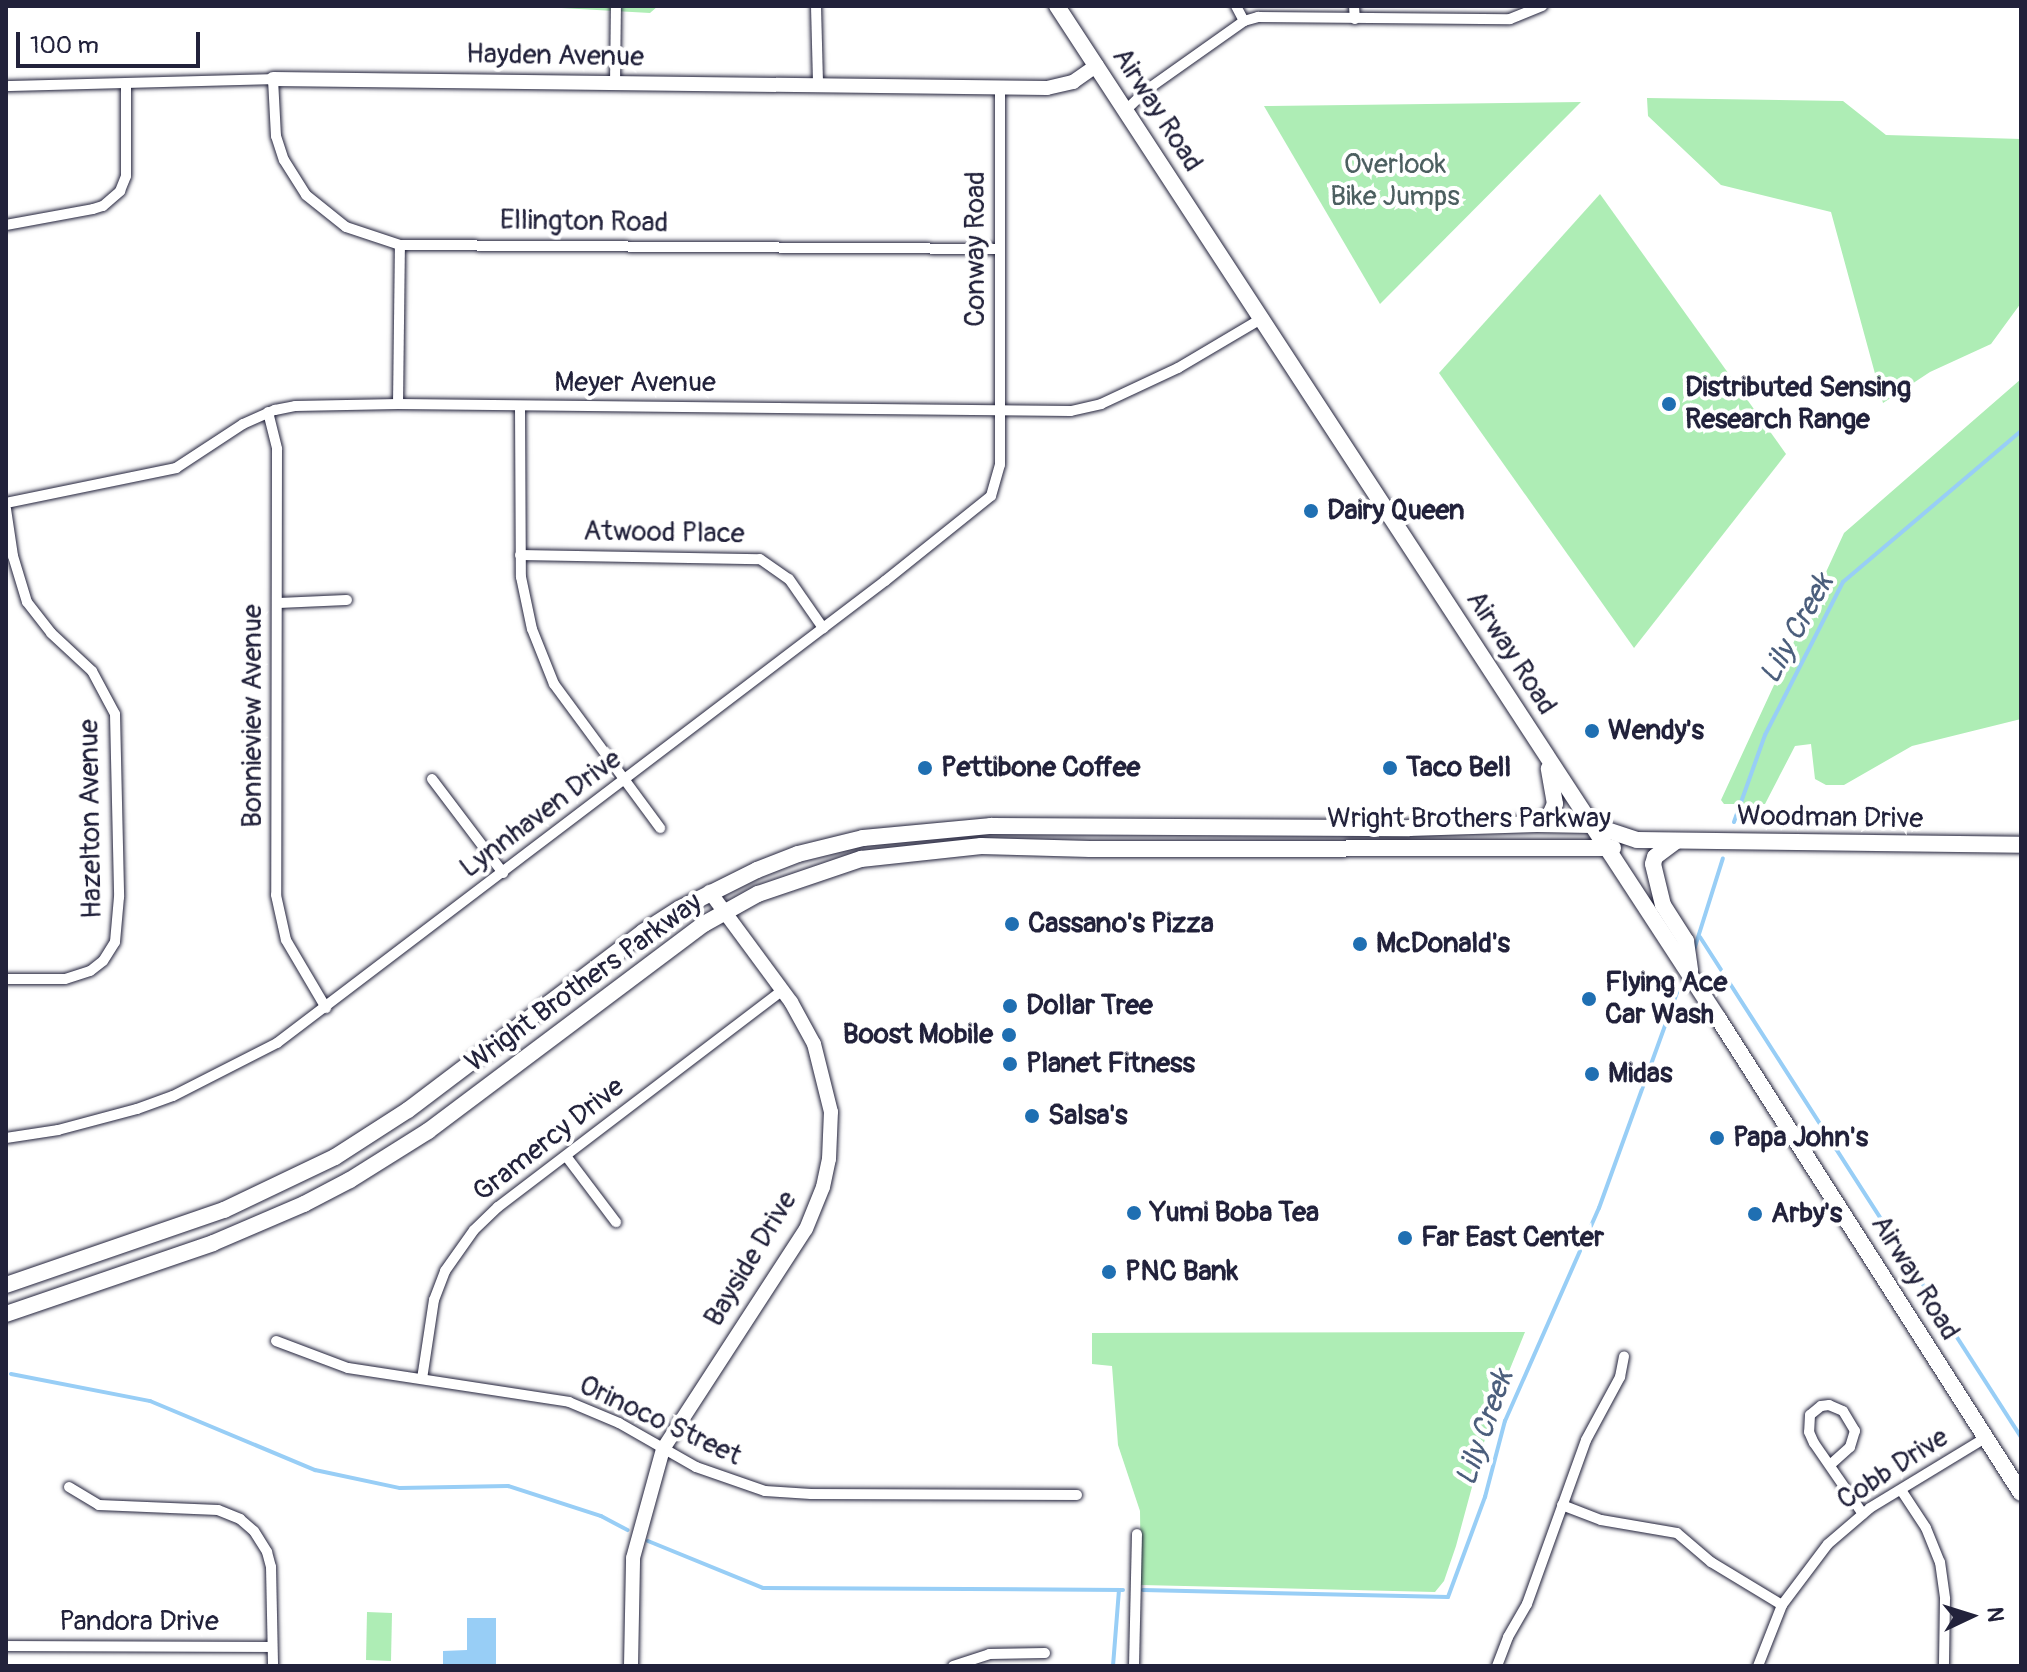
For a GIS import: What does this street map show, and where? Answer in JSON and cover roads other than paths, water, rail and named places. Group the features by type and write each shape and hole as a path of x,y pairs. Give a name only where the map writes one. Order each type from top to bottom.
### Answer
{"main road":[{"name":"Airway Road","path":"1057,6 1690,977 2021,1493"},
{"path":"1537,824 1550,815 1556,794 1544,752"},
{"name":"Wright Brothers Parkway","path":"6,1285 224,1210 335,1157 408,1110 643,932 710,892 798,854 863,838 991,826 1421,828 1537,824 1594,830 1637,840"},
{"path":"1442,847 1519,832 1594,830"},
{"name":"Wright Brothers Parkway","path":"6,1314 213,1243 304,1204 350,1180 428,1131 675,943 724,912 804,876 861,859 981,846 1090,849 1607,849 1637,840"},
{"name":"Woodman Drive","path":"1637,840 2021,845"},
{"path":"1676,841 1655,857 1653,864 1663,905 1686,941 1690,977"}],"street":[{"path":"615,83 616,6"},
{"path":"816,6 818,84"},
{"path":"1236,6 1244,21"},
{"path":"1354,6 1355,19"},
{"path":"1127,109 1148,89 1244,21 1271,16 1510,19 1542,6"},
{"name":"Hayden Avenue","path":"6,86 273,79 1060,87 1085,76 1097,65"},
{"name":"Ellington Road","path":"273,79 276,136 284,160 306,195 346,227 400,245 1000,249"},
{"path":"6,225 103,206 120,191 126,176 126,83"},
{"name":"Conway Road","path":"1000,88 1000,411"},
{"path":"398,404 400,245"},
{"name":"Meyer Avenue","path":"6,503 176,468 233,430 268,412 295,406 398,404 1071,411 1101,404 1178,368 1261,319"},
{"path":"520,407 520,555 527,611 554,684 660,828"},
{"name":"Lynnhaven Drive","path":"6,1138 99,1120 173,1096 246,1061 326,1008 991,496 1000,476 1000,411"},
{"name":"Bonnieview Avenue","path":"268,412 277,449 275,869 279,915 294,958 326,1008"},
{"name":"Hazelton Avenue","path":"6,509 13,556 27,602 51,633 92,671 115,714 119,882 118,930 103,961 90,971 65,979 6,979"},
{"name":"Atwood Place","path":"520,555 760,559 789,579 823,628"},
{"path":"278,603 347,600"},
{"path":"432,779 503,873"},
{"name":"Bayside Drive","path":"631,1666 633,1558 663,1449 678,1421 806,1229 823,1187 831,1136 827,1086 814,1044 783,990 710,892"},
{"name":"Gramercy Drive","path":"422,1379 434,1300 445,1271 459,1248 498,1207 783,990"},
{"path":"566,1156 616,1222"},
{"name":"Orinoco Street","path":"276,1341 329,1363 569,1402 619,1423 730,1482 789,1494 1077,1495"},
{"path":"1497,1666 1508,1637 1527,1604 1586,1440 1620,1377 1624,1356"},
{"path":"1830,1465 1850,1447 1855,1431 1843,1411 1829,1405 1815,1409 1808,1422 1814,1443 1863,1514"},
{"name":"Cobb Drive","path":"1758,1666 1782,1605 1819,1555 1863,1514 1985,1438"},
{"path":"69,1487 99,1505 210,1509 240,1519 261,1541 271,1567 273,1666"},
{"path":"1901,1490 1926,1528 1940,1562 1945,1599 1944,1666"},
{"path":"1562,1505 1601,1520 1677,1533 1711,1562 1782,1605"},
{"path":"1134,1666 1137,1534"},
{"name":"Pandora Drive","path":"6,1646 272,1647"},
{"path":"953,1666 989,1654 1045,1653"}],"water":[{"path":"467,1618 496,1618 496,1666 443,1666 443,1651 467,1650"}],"waterway":[{"name":"Lily Creek","path":"1734,822 1765,735 1843,582 2021,431"},
{"name":"Lily Creek","path":"1694,950 1723,858"},
{"path":"1700,937 2021,1437"},
{"name":"Lily Creek","path":"1143,1590 1448,1597 1485,1497 1505,1421 1599,1208 1678,990"},
{"path":"11,1374 150,1401 315,1470 400,1488 508,1486 601,1516 627,1530"},
{"path":"648,1541 763,1588 1123,1590"},
{"path":"1113,1666 1119,1590"}],"place":[{"name":"Distributed Sensing Research Range","path":"1669,404"},
{"name":"Dairy Queen","path":"1311,511"},
{"name":"Wendy's","path":"1592,731"},
{"name":"Pettibone Coffee","path":"925,768"},
{"name":"Taco Bell","path":"1390,768"},
{"name":"Cassano's Pizza","path":"1012,924"},
{"name":"McDonald's","path":"1360,944"},
{"name":"Flying Ace Car Wash","path":"1589,999"},
{"name":"Dollar Tree","path":"1010,1006"},
{"name":"Boost Mobile","path":"1009,1035"},
{"name":"Planet Fitness","path":"1010,1064"},
{"name":"Midas","path":"1592,1074"},
{"name":"Salsa's","path":"1032,1116"},
{"name":"Papa John's","path":"1717,1138"},
{"name":"Yumi Boba Tea","path":"1134,1213"},
{"name":"Arby's","path":"1755,1214"},
{"name":"Far East Center","path":"1405,1238"},
{"name":"PNC Bank","path":"1109,1272"}],"park label":[{"name":"Overlook Bike Jumps","path":"1395,181"}]}
